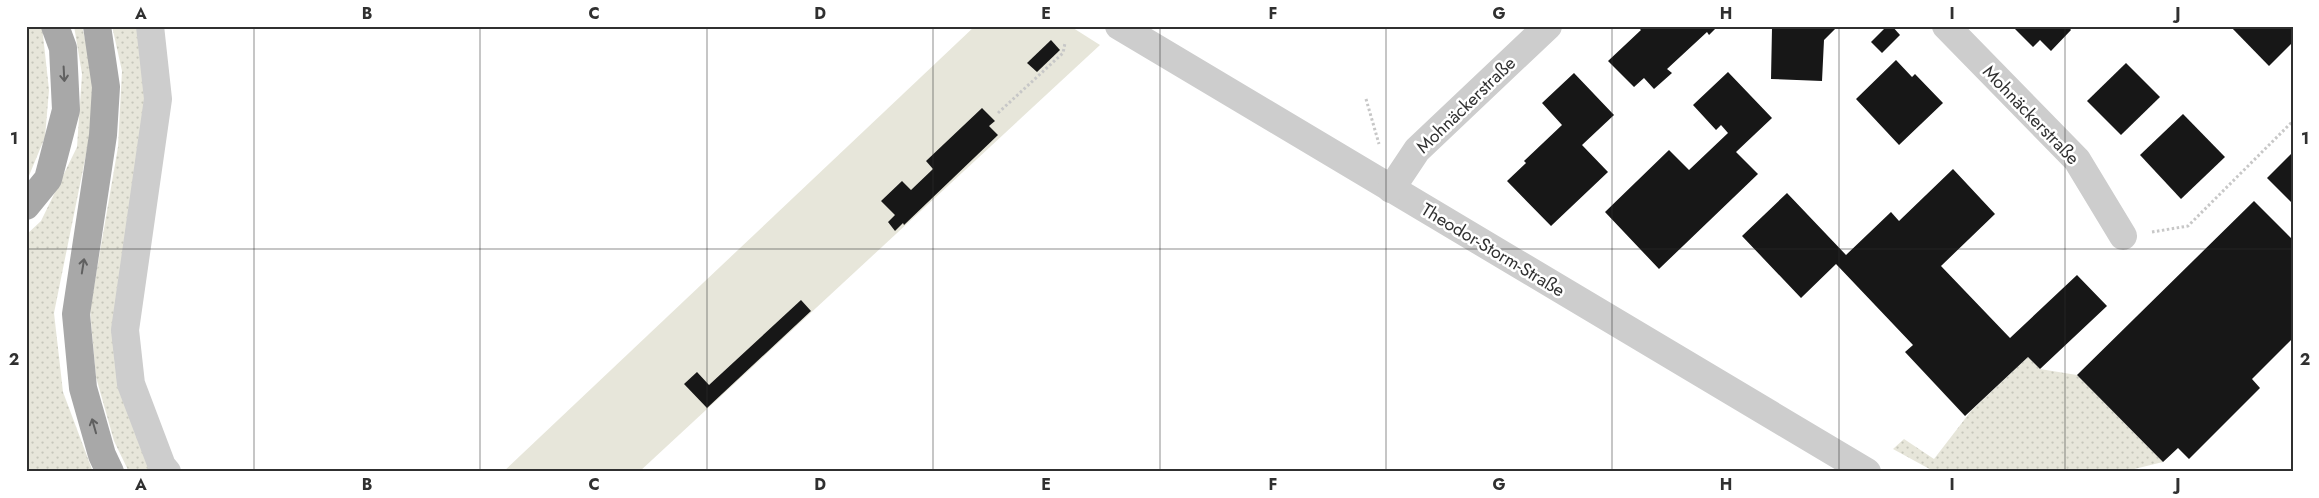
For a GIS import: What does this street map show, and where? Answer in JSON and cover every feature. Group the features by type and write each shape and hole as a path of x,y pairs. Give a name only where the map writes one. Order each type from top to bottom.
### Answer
{"main road":[{"path":"26,206 48,178 66,110 63,48 55,26"},
{"path":"97,26 106,87 103,135 76,314 83,388 102,455 110,472"}],"street":[{"path":"150,26 158,99 125,330 131,384 162,466 167,472"},
{"name":"Theodor-Storm-Straße","path":"1119,26 1867,472"},
{"name":"Mohnäckerstraße","path":"1391,189 1417,150 1548,26"},
{"name":"Mohnäckerstraße","path":"1946,26 2077,160 2122,236"}],"path":[{"path":"998,113 1063,53 1065,43"},
{"path":"2122,236 2188,226 2293,121"}],"shaded area":[{"path":"26,26 42,26 49,90 45,137 26,183"},
{"path":"74,26 82,26 92,69 92,125 54,313 63,392 93,472 26,472 26,235 41,221 77,147 82,74"},
{"path":"112,26 142,26 147,87 121,302 156,472 129,472 114,441 96,377 90,310 118,147 122,71"},
{"path":"975,26 1070,26 1100,45 639,472 503,472"},
{"path":"2028,357 2040,369 2077,375 2163,462 2122,472 1935,472 1893,449 1904,439 1934,459 1971,411"}],"building":[{"path":"1639,26 1718,26 1709,35 1707,32 1667,69 1672,73 1654,89 1644,78 1634,87 1608,61 1641,30"},
{"path":"1775,26 1838,26 1824,40 1822,81 1771,79 1772,28"},
{"path":"1887,26 1892,26 1900,35 1882,53 1871,42"},
{"path":"2012,26 2068,26 2071,30 2051,51 2040,40 2033,47"},
{"path":"2230,26 2293,26 2293,42 2269,66"},
{"path":"1051,40 1060,50 1037,72 1027,63"},
{"path":"1896,60 1912,77 1915,74 1943,103 1899,145 1856,99"},
{"path":"2126,63 2160,97 2121,135 2087,101"},
{"path":"1728,72 1772,118 1736,152 1758,174 1659,269 1605,212 1669,150 1689,170 1728,133 1721,125 1716,130 1693,105"},
{"path":"1574,73 1614,115 1582,145 1608,172 1551,226 1507,181 1526,163 1524,161 1562,125 1542,103"},
{"path":"982,108 995,121 989,126 998,135 904,225 903,223 895,231 888,222 895,215 881,201 902,181 911,190 933,169 926,161"},
{"path":"2183,114 2225,157 2181,199 2140,155"},
{"path":"2293,152 2293,204 2267,178"},
{"path":"1953,169 1995,214 1941,266 2010,338 2077,275 2107,306 2040,369 2028,357 1965,416 1905,352 1913,345 1836,264 1801,298 1742,236 1787,193 1846,255 1891,212 1899,221"},
{"path":"2254,201 2293,240 2293,338 2252,379 2260,388 2189,459 2178,448 2163,462 2077,375"},
{"path":"801,300 811,311 707,408 684,384 697,372 709,385"}]}
